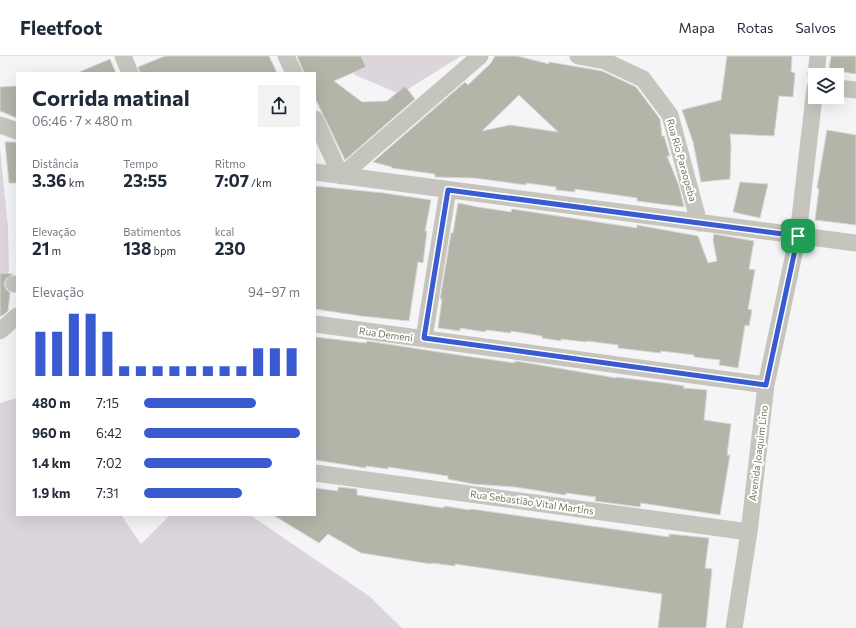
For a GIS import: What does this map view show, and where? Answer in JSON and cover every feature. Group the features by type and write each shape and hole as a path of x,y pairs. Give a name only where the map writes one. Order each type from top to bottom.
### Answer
{"street":[{"path":"286,56 294,72"},
{"path":"341,176 480,56"},
{"name":"Rua Rio Paraopeba","path":"578,56 605,62 643,79 670,115 699,223"},
{"path":"817,68 818,56"},
{"path":"844,89 856,90"},
{"name":"Avenida Joaquim Lino","path":"734,628 749,532 766,385 798,236 813,104"},
{"path":"316,121 341,176"},
{"path":"0,125 16,131"},
{"path":"316,172 856,243"},
{"path":"424,338 448,190"},
{"path":"0,331 16,317"},
{"name":"Rua Demeni","path":"316,324 766,385"},
{"name":"Rua Sebastião Vital Martins","path":"316,473 749,532"}],"shaded area":[{"path":"343,56 461,56 400,94 355,75 346,63"},
{"path":"0,148 8,228 9,269 0,310"},
{"path":"16,398 16,516 122,516 141,544 169,516 251,516 369,596 402,628 0,628 0,403"}],"building":[{"path":"165,56 269,56 277,72 140,72 138,67"},
{"path":"297,56 361,56 366,67 334,81 362,102 387,101 405,86 415,99 345,160 316,100 316,72 304,72"},
{"path":"495,56 517,56 549,64 549,62 602,71 636,87 660,119 662,136 664,136 670,156 667,156 679,186 684,207 637,201 637,198 575,189 575,192 556,190 556,187 526,183 526,185 474,178 435,177 435,174 391,168 392,167 373,162 465,82 468,85 491,63","holes":["519,95 558,132 510,125 482,131"]},
{"path":"727,56 792,56 791,72 795,73 793,97 779,96 774,136 730,134 730,179 701,182 693,142 682,110 721,100"},
{"path":"831,56 856,56 856,74 844,72 844,68 829,68"},
{"path":"110,59 116,72 79,72"},
{"path":"16,86 16,118 0,111 0,87"},
{"path":"827,130 856,135 856,225 815,220 819,189 817,188"},
{"path":"5,142 16,142 16,183 9,183"},
{"path":"740,182 768,184 760,218 733,212"},
{"path":"316,186 384,193 431,200 425,231 427,231 423,263 418,262 409,321 316,309"},
{"path":"458,203 511,212 512,209 637,228 637,225 698,236 708,263 717,261 713,240 714,234 754,241 749,269 755,270 748,309 752,310 749,326 745,325 738,368 719,365 720,360 694,357 694,355 618,348 618,345 587,341 561,339 561,341 511,331 511,333 486,330 485,332 460,328 460,331 438,328 442,299 440,299 451,233 453,233"},
{"path":"0,273 13,274 6,279 4,284 10,293 8,311 2,316 0,316"},
{"path":"316,337 366,343 367,341 515,363 515,361 616,378 665,383 684,386 683,388 707,390 704,420 731,424 727,455 730,455 720,515 641,503 640,507 595,501 596,497 566,493 565,495 515,487 473,484 448,479 448,476 388,467 388,469 366,466 366,468 316,460"},
{"path":"338,487 357,489 357,495 444,508 444,506 471,509 669,537 669,534 709,538 705,568 712,569 706,628 658,628 662,594 455,564 455,566 431,564 361,553 328,534 319,543 275,516 316,516 316,488 338,491"}],"route":[{"path":"448,190 798,236 766,385 424,338 448,190"}]}
